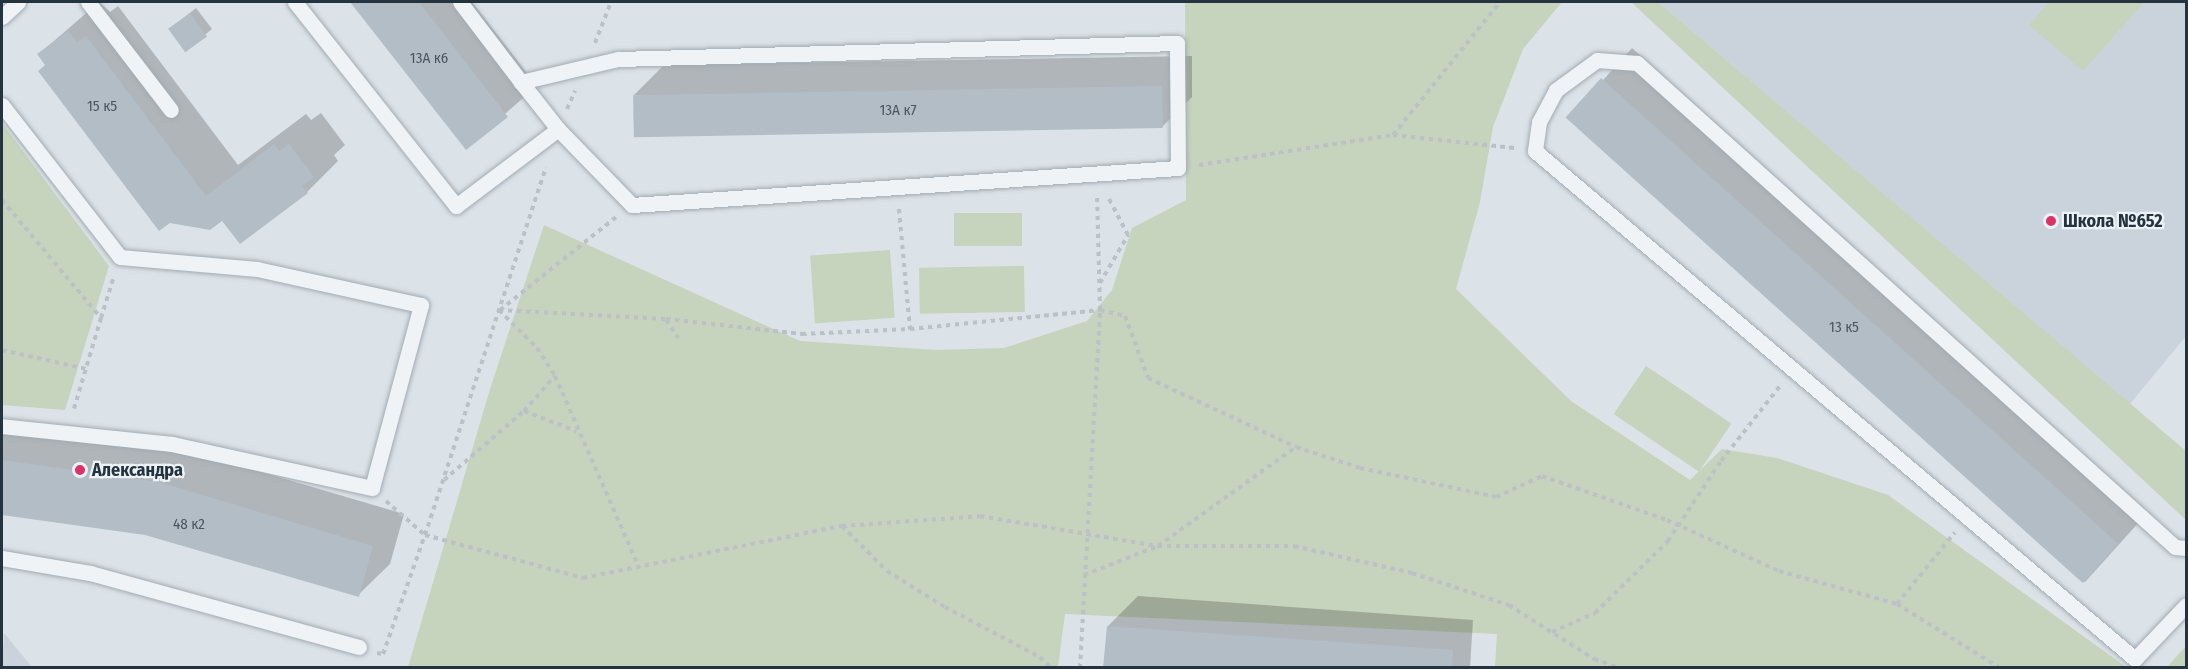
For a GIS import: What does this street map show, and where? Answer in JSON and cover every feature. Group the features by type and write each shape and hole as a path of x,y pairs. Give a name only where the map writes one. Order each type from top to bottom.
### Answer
{"lane":[{"path":"2,17 18,2"},
{"path":"88,2 171,110"},
{"path":"295,2 456,206 558,129"},
{"path":"460,2 521,82 558,129 632,205 1178,168 1177,43 618,59 521,82"},
{"path":"2187,548 2175,547 1637,63 1597,60 1556,90 1539,122 1535,151 2135,658 2187,605"},
{"path":"2,105 120,257 257,269 421,305 372,488 172,444 2,426"},
{"path":"2,558 90,573 358,647"}],"path":[{"path":"1393,135 1500,2"},
{"path":"358,647 383,654 425,535 558,129"},
{"path":"1178,168 1393,135 1535,151"},
{"path":"1097,173 1128,235 1100,284"},
{"path":"1080,668 1100,310 1097,173"},
{"path":"897,187 910,329"},
{"path":"2,200 101,318"},
{"path":"499,310 632,205"},
{"path":"67,433 120,257"},
{"path":"499,310 666,319 802,334 910,329 1100,310 1125,316 1148,378 1296,447 1360,468 1496,497 1542,476 1677,525 1779,570 1897,604 2000,668"},
{"path":"499,310 537,348 555,376 576,431 639,567"},
{"path":"666,319 678,338"},
{"path":"2,350 86,369"},
{"path":"1552,632 1595,613 1668,541 1721,461 1794,369"},
{"path":"443,480 524,411 555,376"},
{"path":"524,411 576,431"},
{"path":"1084,575 1158,546 1296,447"},
{"path":"372,488 425,535 583,578 842,525 980,516 1088,532 1158,546 1294,546 1412,573 1509,605 1594,659 1619,668"},
{"path":"1897,604 1969,517"},
{"path":"842,525 887,571 945,607 1040,657 1051,668"}],"shaded area":[{"name":"Школа №652","path":"1658,2 2186,2 2186,336 2130,404"},
{"path":"4,633 32,667 2,667"}],"green space":[{"path":"1185,2 1562,2 1523,49 1493,127 1480,202 1456,289 1571,401 1690,480 1722,449 1777,458 1888,495 2126,667 1495,667 1497,634 1065,614 1058,667 408,667 490,389 544,225 800,341 938,350 1004,348 1087,321 1112,290 1132,228 1186,200"},
{"path":"1631,2 1658,2 2186,451 2186,520"},
{"path":"2049,2 2144,2 2083,71 2029,25"},
{"path":"2,123 109,266 65,410 2,405"},
{"path":"954,213 1022,213 1022,246 954,246"},
{"path":"890,250 895,318 815,323 810,256"},
{"path":"1024,266 1025,312 920,314 919,268"},
{"path":"1646,366 1731,424 1699,472 1614,414"},
{"path":"2186,646 2186,667 2167,667"}],"building":[{"path":"350,2 419,2 508,117 466,150"},
{"path":"190,13 207,36 185,52 168,29"},
{"path":"68,31 77,42 86,36 206,196 274,144 279,151 289,144 314,177 302,186 308,193 240,244 222,221 210,230 170,223 159,231 38,71 45,65 37,54"},
{"path":"1601,78 2118,544 2083,583 1566,117"},
{"path":"1162,86 1163,128 634,137 633,95"},
{"path":"2,460 159,482 373,546 359,597 145,535 2,515"},
{"path":"1107,626 1453,650 1452,668 1103,668"}],"place":[{"name":"Школа №652","path":"2051,221"},
{"name":"Александра","path":"80,470"}]}
